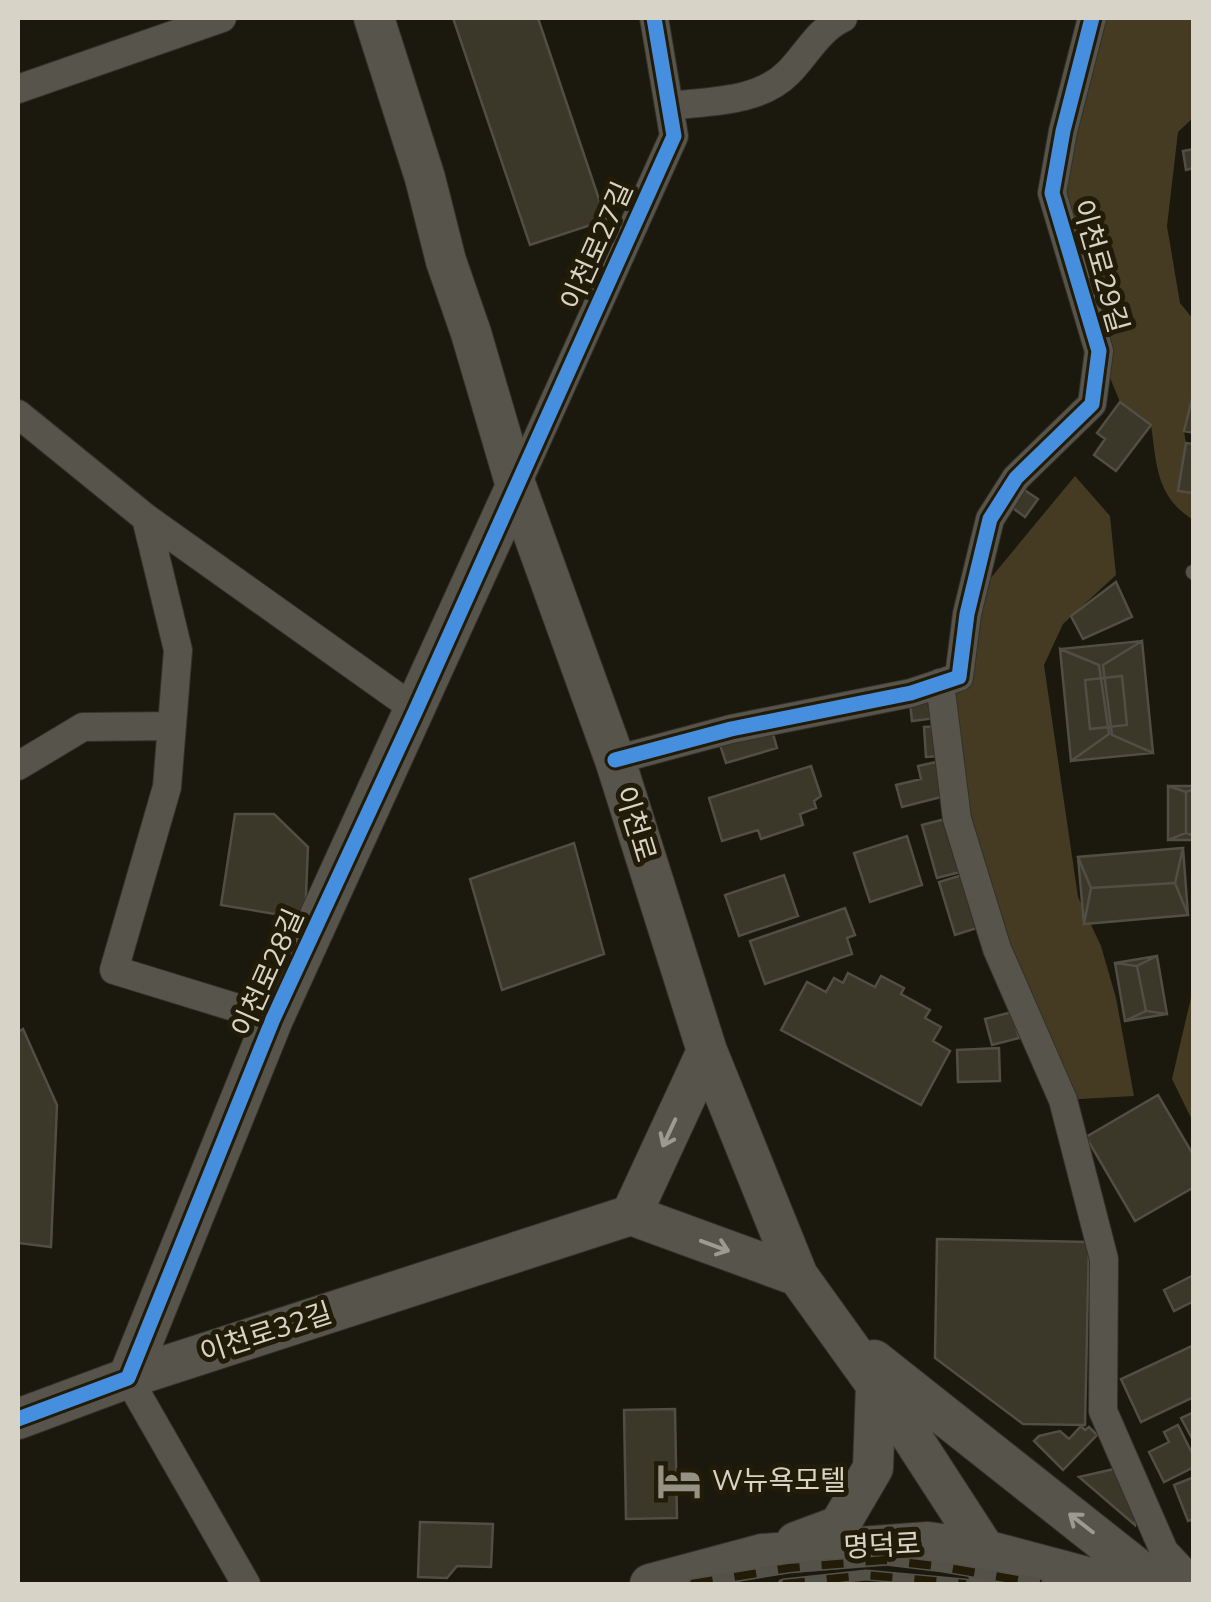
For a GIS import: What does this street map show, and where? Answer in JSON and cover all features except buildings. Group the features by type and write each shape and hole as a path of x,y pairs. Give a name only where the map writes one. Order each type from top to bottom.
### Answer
{"main road":[{"name":"이천로","path":"374,18 516,486 615,760 706,1051 798,1276 876,1386 988,1567"},
{"name":"이천로28길","path":"128,1378 273,1019 516,486"},
{"path":"706,1051 631,1215 798,1276"},
{"name":"이천로32길","path":"128,1378 631,1215"},
{"path":"834,1328 1157,1584"},
{"path":"18,1419 128,1378"},
{"path":"762,1554 840,1526 873,1468 876,1386"},
{"name":"명덕로","path":"650,1584 762,1554 928,1542 988,1567 1113,1584"}],"street":[{"path":"18,90 222,18"},
{"name":"이천로27길","path":"516,486 674,136 654,18"},
{"path":"669,106 752,95 785,76 828,25 843,18"},
{"name":"이천로29길","path":"940,683 959,677 966,614 990,519 1016,478 1092,404 1099,352 1052,193 1062,131 1092,18"},
{"path":"18,414 146,518 416,710"},
{"path":"146,518 178,650 166,787 114,970 273,1019"},
{"path":"615,760 940,683 957,819 997,949 1063,1100 1104,1258 1102,1411 1164,1551 1194,1584"},
{"path":"18,766 83,727 172,726"},
{"path":"128,1378 246,1584"}],"shaded area":[{"path":"1093,18 1193,18 1193,118 1178,132 1167,226 1180,303 1193,319 1193,391 1178,490 1193,493 1193,520 1172,501 1160,479 1151,425 1120,402 1099,351 1052,193"},
{"path":"1075,476 1110,516 1116,575 1063,624 1044,665 1078,897 1101,946 1116,998 1134,1096 1063,1100 997,949 940,683 959,677 967,614 977,654 970,603"},
{"path":"1193,989 1193,1122 1172,1079"}],"railway":[{"path":"691,1584 789,1568 885,1560 1041,1584"},
{"path":"783,1584 866,1575 966,1584"}],"cycle path":[{"path":"18,1419 128,1378 273,1019 674,136 654,18"},
{"path":"615,760 731,729 911,693 959,677 967,614 990,519 1016,478 1092,404 1099,351 1052,193 1063,131 1092,18"}],"place":[{"name":"W뉴욕모텔","path":"679,1481"}]}
